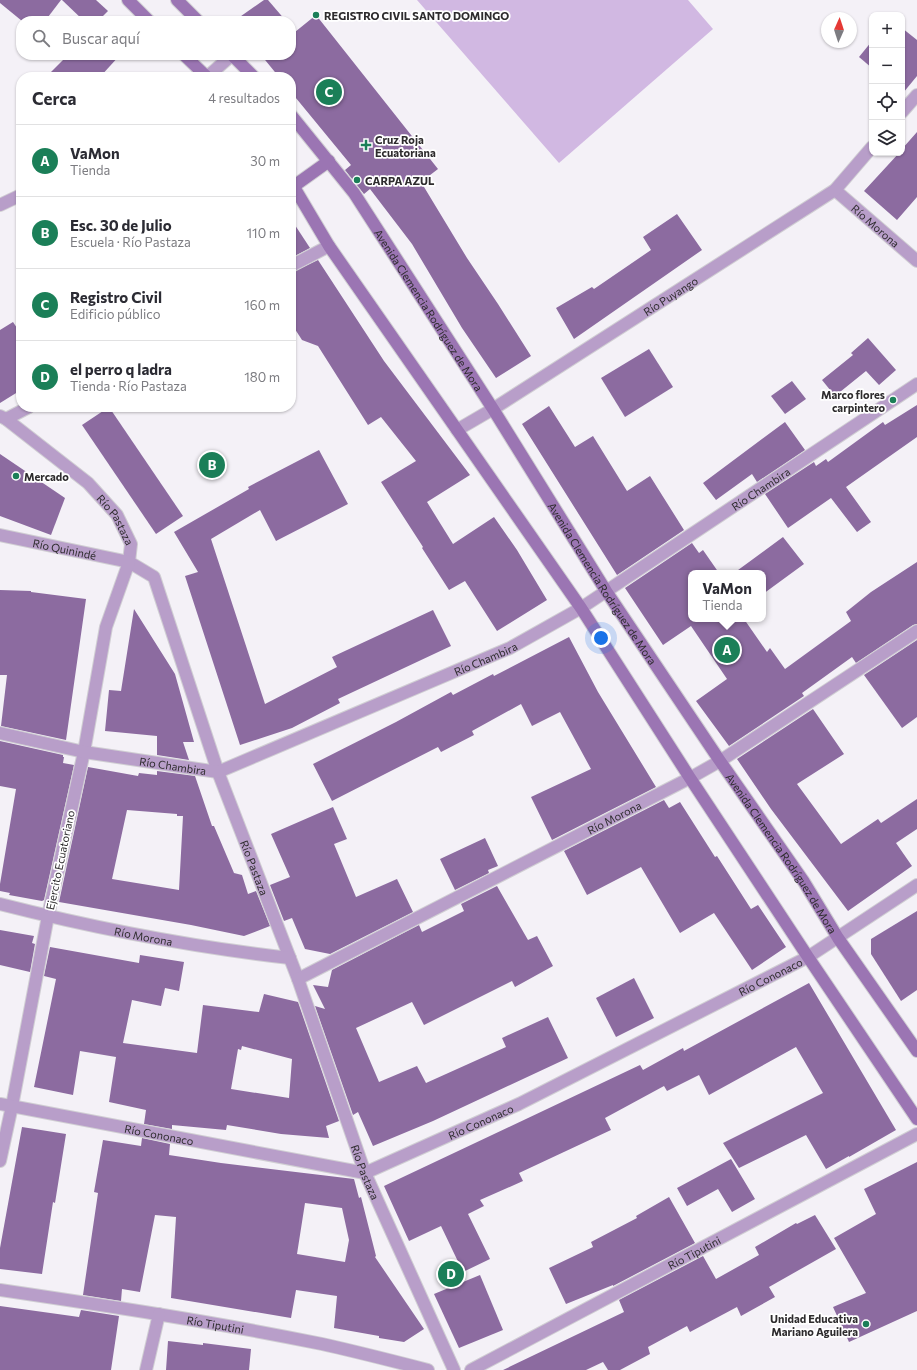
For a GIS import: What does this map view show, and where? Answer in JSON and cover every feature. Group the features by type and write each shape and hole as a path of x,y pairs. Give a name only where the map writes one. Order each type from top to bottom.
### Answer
{"street":[{"path":"128,0 145,16"},
{"path":"177,0 193,16"},
{"path":"189,60 202,72"},
{"path":"213,72 226,60"},
{"path":"237,60 249,72"},
{"path":"905,109 917,95"},
{"name":"Avenida Clemencia Rodríguez de Mora","path":"296,121 354,193 493,409 606,591 720,761 804,882 838,938 917,1051"},
{"name":"Río Puyango","path":"457,430 493,409 835,190 869,150"},
{"path":"296,182 329,161"},
{"name":"Río Morona","path":"835,190 917,261"},
{"path":"296,191 329,246 581,608 690,778 808,957 917,1118"},
{"path":"0,205 16,197"},
{"path":"296,263 329,246"},
{"name":"Río Chambira","path":"0,733 84,752 218,772 510,648 581,608 917,384"},
{"path":"3,418 17,412"},
{"name":"Río Pastaza","path":"3,418 88,483 117,515 131,544 129,562 154,577 218,772 298,979 365,1173 454,1370"},
{"name":"Río Quinindé","path":"0,535 129,562"},
{"name":"Ejercito Ecuatoriano","path":"0,1161 12,1106 48,916 84,752 106,627 129,562"},
{"name":"Río Morona","path":"298,979 690,778 720,761 917,631"},
{"name":"Río Cononaco","path":"0,1104 365,1173 519,1104 808,957 917,885"},
{"name":"Río Morona","path":"0,904 48,916 227,951 290,958"},
{"name":"Río Tiputini","path":"471,1370 917,1134"},
{"name":"Río Tiputini","path":"0,1290 160,1314 322,1344 428,1370"},
{"path":"146,1370 160,1314"}],"shaded area":[{"path":"417,0 688,0 713,29 559,163"}],"building":[{"path":"0,0 61,0 49,16 16,16 0,3"},
{"path":"62,0 96,0 108,11 103,16 79,16"},
{"path":"264,0 268,0 282,16 241,16"},
{"path":"316,15 438,169 421,182 467,258 531,356 496,378 462,328 412,244 370,189 364,194 345,170 351,165 296,98 296,72 275,72 265,60 296,60 296,31"},
{"path":"905,30 917,40 917,76 905,91"},
{"path":"869,45 869,65 859,57"},
{"path":"63,60 115,60 105,72 51,72"},
{"path":"917,132 917,197 897,220 864,191 896,156 905,156 905,146"},
{"path":"677,214 702,250 574,339 556,308 592,287 594,289 651,250 643,237"},
{"path":"296,227 310,248 296,255"},
{"path":"318,260 384,361 470,475 427,502 453,544 494,517 517,550 547,600 497,631 465,581 449,590 381,482 416,461 381,417 368,425 318,346 302,340 296,331 296,271"},
{"path":"13,322 16,326 16,393 0,403 0,330"},
{"path":"868,338 896,370 879,385 866,371 835,396 822,380 853,355 851,353"},
{"path":"649,349 673,387 625,417 601,378"},
{"path":"792,381 806,399 785,414 771,396"},
{"path":"917,405 917,437 846,487 871,522 857,532 831,498 788,528 765,494 814,462 816,466 826,459 828,462 883,422 885,425"},
{"path":"549,406 575,447 593,436 627,491 650,476 684,530 617,575 522,424"},
{"path":"102,412 112,412 183,516 156,534 82,425"},
{"path":"785,422 805,450 757,482 752,474 716,500 703,483"},
{"path":"319,450 348,504 276,541 260,510 211,539 265,704 337,667 332,657 433,610 451,646 338,699 340,703 292,728 240,745 185,576 198,572 174,532 249,489 248,487"},
{"name":"Mercado","path":"0,454 65,498 51,535 0,516"},
{"path":"783,537 804,564 766,592 766,570 738,570"},
{"path":"692,543 699,553 703,550 717,570 688,570 688,622 746,622 767,652 770,648 785,669 851,621 846,612 871,592 917,562 917,624 913,625 856,663 852,657 802,693 804,696 729,746 696,701 727,679 691,626 663,645 625,588"},
{"path":"0,590 31,591 86,599 66,740 1,726 7,675 0,675"},
{"path":"134,609 175,674 194,742 183,742 189,760 157,755 157,736 105,731 109,690 121,691"},
{"path":"569,637 598,692 656,787 552,840 531,797 591,769 560,712 532,726 521,704 472,731 474,735 441,752 438,747 332,801 313,764 451,692 453,695 493,674 494,676"},
{"path":"917,640 917,717 902,728 864,675"},
{"path":"813,709 844,754 797,784 841,844 878,819 881,823 917,799 917,829 896,843 912,866 848,911 771,809 737,759"},
{"path":"0,741 63,755 63,763 74,765 44,900 42,901 9,895 10,893 0,891 16,789 0,786"},
{"path":"88,767 138,776 139,773 157,775 157,771 195,776 212,826 214,826 234,873 242,875 248,894 256,891 270,926 244,936 191,925 59,902","holes":["127,810 177,814 177,816 183,816 179,890 112,879"]},
{"path":"664,800 669,808 680,802 715,857 717,856 751,909 758,905 786,947 752,970 714,913 680,933 641,867 587,895 564,851"},
{"path":"333,807 347,839 334,844 356,897 397,879 413,912 330,954 305,949 292,918 284,921 270,885 290,877 271,834"},
{"path":"485,838 498,866 488,870 489,873 455,890 440,859"},
{"path":"497,886 528,940 537,936 553,966 515,987 512,981 424,1025 412,1002 356,1028 379,1082 417,1066 426,1083 506,1047 502,1038 548,1017 568,1058 433,1121 373,1146 358,1112 353,1115 315,1006 325,1009 313,985 328,987 332,970 419,925 422,932 464,911 461,904"},
{"path":"917,911 917,990 901,1001 871,954 871,939"},
{"path":"0,930 34,936 32,943 35,944 30,972 0,965"},
{"path":"50,947 139,963 140,955 184,962 179,991 165,988 161,1006 132,1000 123,1043 197,1053 203,1005 259,1012 264,994 298,1002 339,1121 326,1126 329,1138 281,1134 227,1125 226,1130 172,1125 172,1129 144,1124 146,1110 109,1102 116,1057 80,1051 73,1095 34,1087 56,979 44,976","holes":["242,1046 292,1059 289,1098 231,1089 238,1049 241,1050"]},
{"path":"634,978 654,1018 616,1037 596,998"},
{"path":"809,983 896,1130 826,1169 806,1135 739,1168 723,1143 823,1093 796,1047 709,1095 699,1075 667,1091 664,1086 605,1118 611,1130 519,1173 523,1181 480,1200 484,1206 468,1214 490,1259 463,1272 441,1226 409,1241 384,1186 640,1065 643,1070 683,1048 684,1051"},
{"path":"22,1127 66,1134 55,1203 53,1202 42,1274 0,1269 0,1248"},
{"path":"142,1138 170,1144 169,1155 221,1163 354,1179 359,1198 361,1197 376,1256 375,1257 424,1329 404,1342 334,1328 337,1296 296,1290 291,1318 171,1298 176,1217 155,1215 140,1292 122,1289 121,1301 83,1295 98,1193 94,1192 103,1140 141,1146","holes":["305,1203 342,1208 349,1240 345,1262 297,1254"]},
{"path":"731,1159 755,1199 732,1212 718,1189 687,1206 677,1188"},
{"path":"917,1162 917,1311 849,1342 833,1307 866,1293 834,1238 876,1214 864,1189"},
{"path":"669,1197 695,1243 613,1286 566,1304 549,1268 593,1247 591,1242 637,1218 636,1216"},
{"path":"815,1215 836,1249 769,1287 775,1297 741,1316 737,1307 690,1332 687,1326 648,1347 650,1354 620,1370 608,1370 603,1362 586,1370 503,1370 624,1312 619,1300 703,1256 716,1279 759,1255 755,1247 796,1223 797,1224"},
{"path":"480,1275 503,1330 459,1348 434,1294"},
{"path":"0,1306 79,1317 81,1310 119,1316 111,1370 0,1370"},
{"path":"168,1341 203,1345 203,1343 251,1349 249,1370 166,1370"}],"place":[{"name":"REGISTRO CIVIL SANTO DOMINGO","path":"316,15"},
{"name":"Registro Civil","path":"329,92"},
{"name":"Cruz Roja Ecuatoriana","path":"366,145"},
{"name":"CARPA AZUL","path":"357,180"},
{"name":"Marco flores carpintero","path":"893,400"},
{"name":"Esc. 30 de Julio","path":"212,465"},
{"name":"Mercado","path":"16,476"},
{"name":"VaMon","path":"727,650"},
{"name":"el perro q ladra","path":"451,1274"},
{"name":"Unidad Educativa Mariano Aguilera","path":"866,1324"}]}
